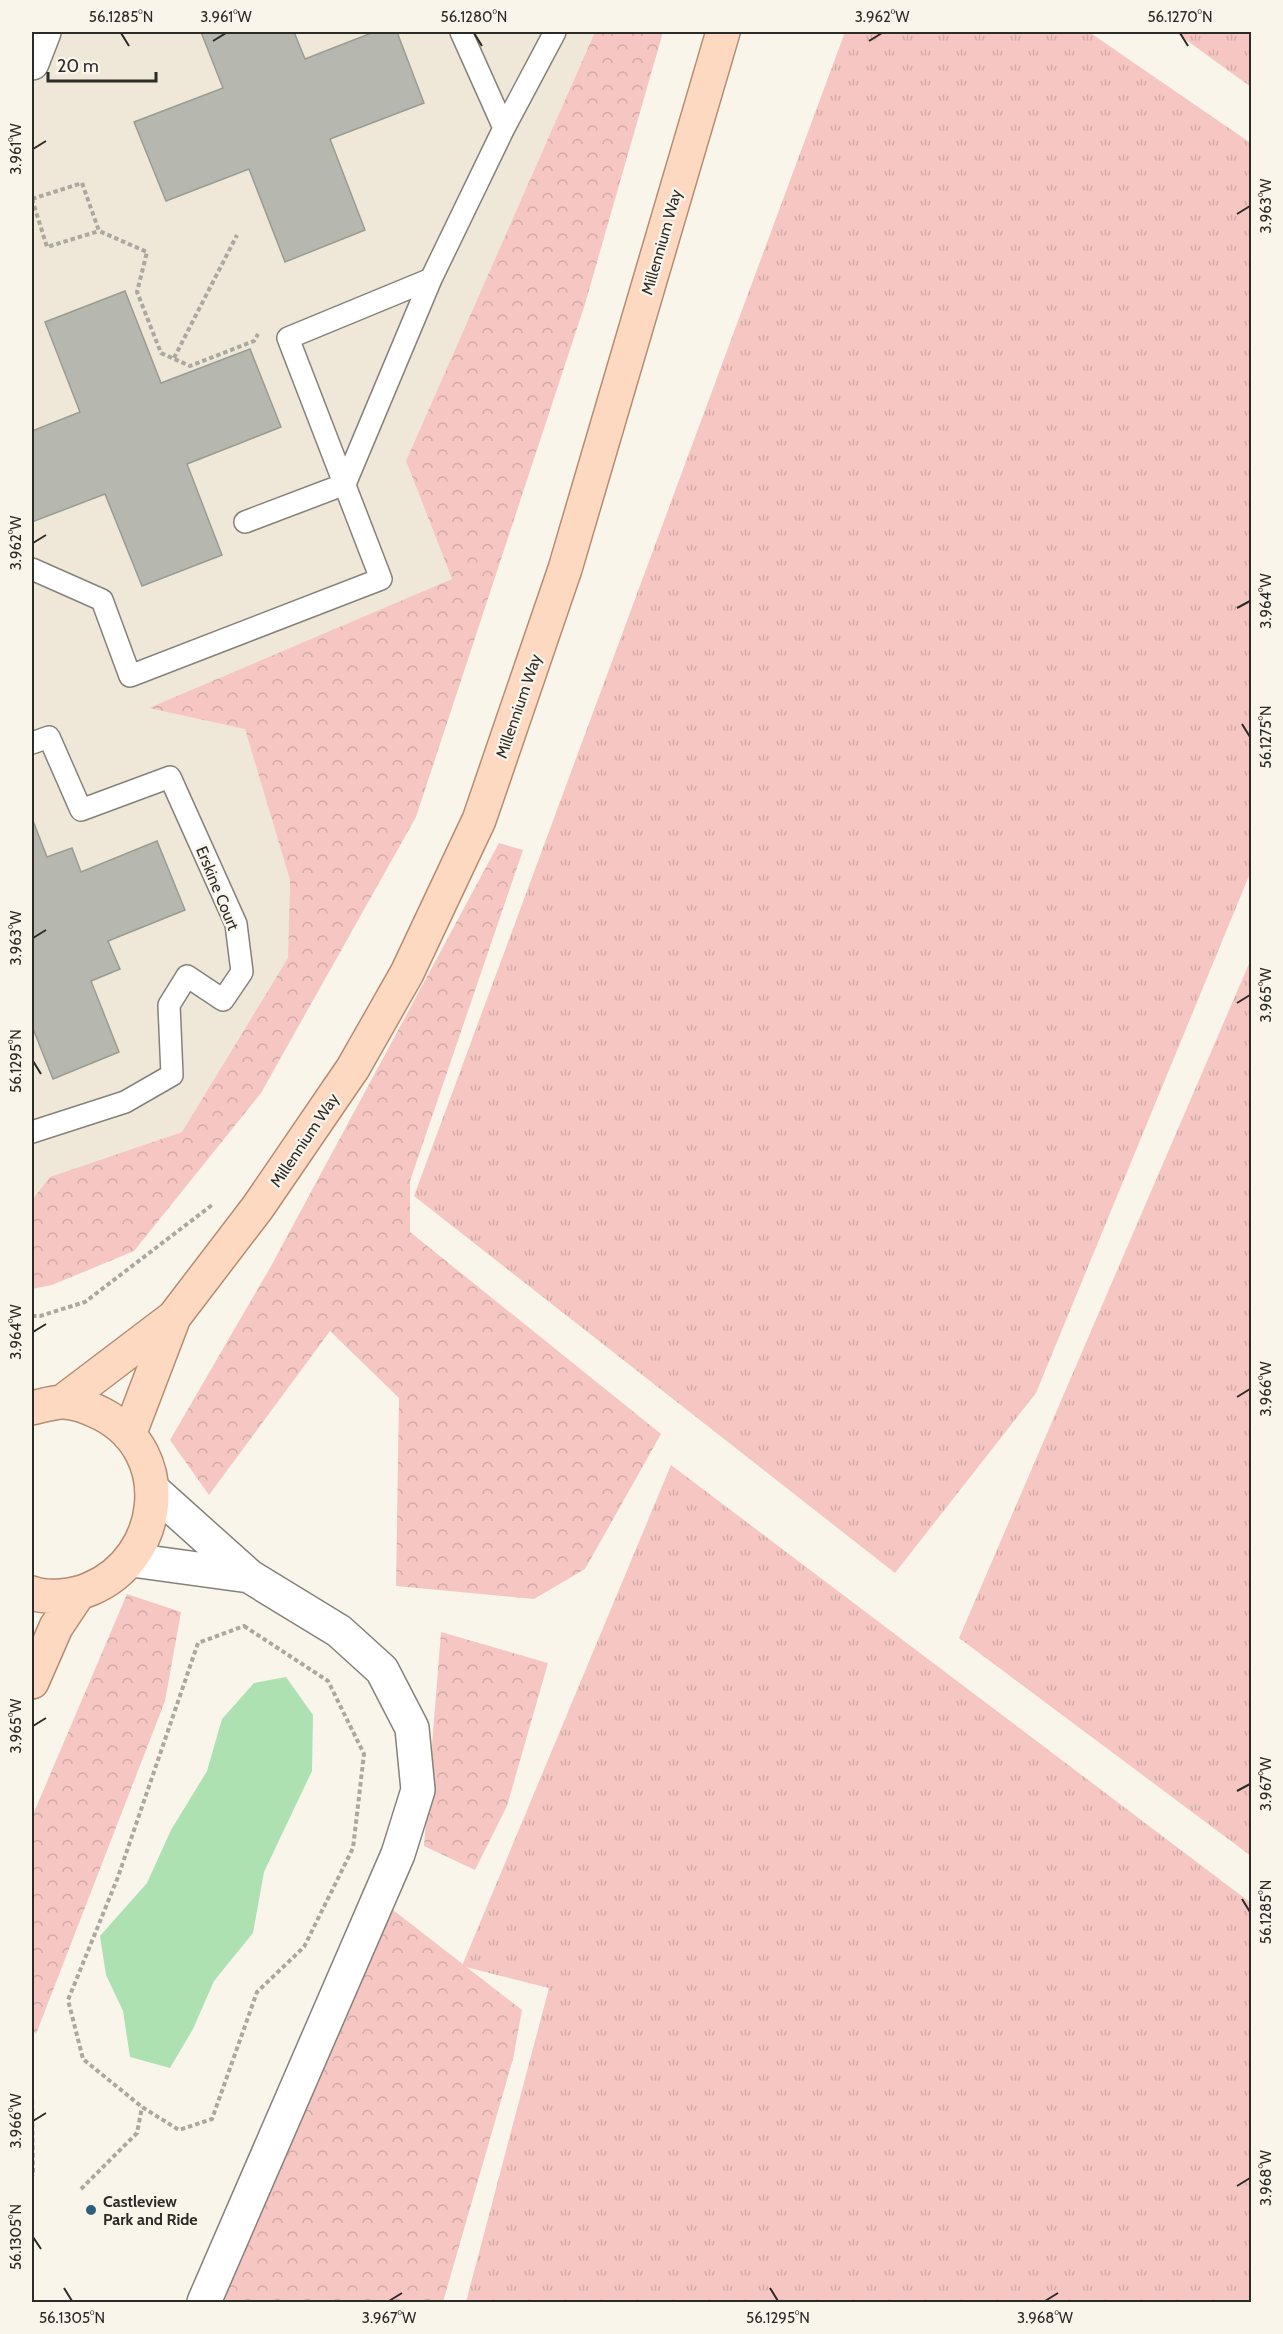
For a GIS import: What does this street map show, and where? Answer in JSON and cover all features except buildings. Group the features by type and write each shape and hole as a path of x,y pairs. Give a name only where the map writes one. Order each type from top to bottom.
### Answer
{"main road":[{"name":"Millennium Way","path":"129,1435 174,1317 258,1207 353,1068 406,973 479,820 565,569 723,32"},
{"name":"Millennium Way","path":"47,1405 174,1317"},
{"path":"32,1593 38,1596 78,1594 108,1582 132,1560 149,1526 152,1489 145,1460 129,1435 110,1419 87,1407 47,1405"},
{"path":"32,1682 56,1627 78,1594"}],"street":[{"path":"32,63 44,32"},
{"path":"152,1489 249,1576 339,1631 382,1670 412,1728 418,1790 398,1854 204,2302"},
{"path":"132,1560 249,1576"}],"lane":[{"path":"461,32 504,128"},
{"path":"245,522 345,484 432,279 504,128 555,32"},
{"path":"32,570 102,600 130,676 381,579 288,338 432,279"},
{"name":"Erskine Court","path":"32,743 49,737 81,810 170,777 236,924 242,972 223,1000 187,976 169,1005 172,1075 125,1102 32,1132"}],"path":[{"path":"99,231 82,183 32,199 47,247 99,231 147,252 137,292 161,352 190,366 254,341 264,323 288,338"},
{"path":"174,358 237,235"},
{"path":"32,1316 40,1316 85,1302 218,1201"},
{"path":"244,1626 328,1681 364,1754 353,1848 304,1947 257,1992 212,2119 179,2130 142,2107 83,2060 68,2000 118,1877 198,1643 244,1626"},
{"path":"32,2093 33,2176"},
{"path":"81,2189 137,2133 142,2107"}],"shaded area":[{"path":"32,32 595,32 406,461 452,579 150,708 245,728 290,880 288,958 182,1132 51,1177 32,1200"},
{"path":"286,1677 313,1715 312,1771 264,1872 253,1933 214,1981 193,2029 170,2068 130,2057 123,2011 106,1975 100,1936 147,1883 171,1830 207,1771 222,1719 254,1683"}],"green space":[{"path":"595,32 663,32 585,304 416,817 261,1093 134,1251 52,1285 32,1289 32,1200 50,1177 182,1132 288,958 290,880 245,729 149,708 452,579 406,461"},
{"path":"845,32 1089,32 1252,144 1251,871 1036,1393 895,1573 414,1196"},
{"path":"1175,32 1251,32 1251,87"},
{"path":"499,843 523,850 410,1181 410,1232 661,1434 585,1569 534,1599 396,1586 399,1398 330,1331 209,1495 170,1440 270,1268"},
{"path":"1251,959 1251,1856 959,1638"},
{"path":"671,1465 1251,1903 1251,2302 466,2302 549,1988 462,1966"},
{"path":"127,1594 181,1612 165,1701 36,2034 32,2029 32,1817"},
{"path":"441,1632 548,1663 507,1806 475,1870 424,1846"},
{"path":"393,1910 522,2010 513,2059 443,2302 220,2302"}],"place":[{"name":"Castleview Park and Ride","path":"91,2210"}]}
